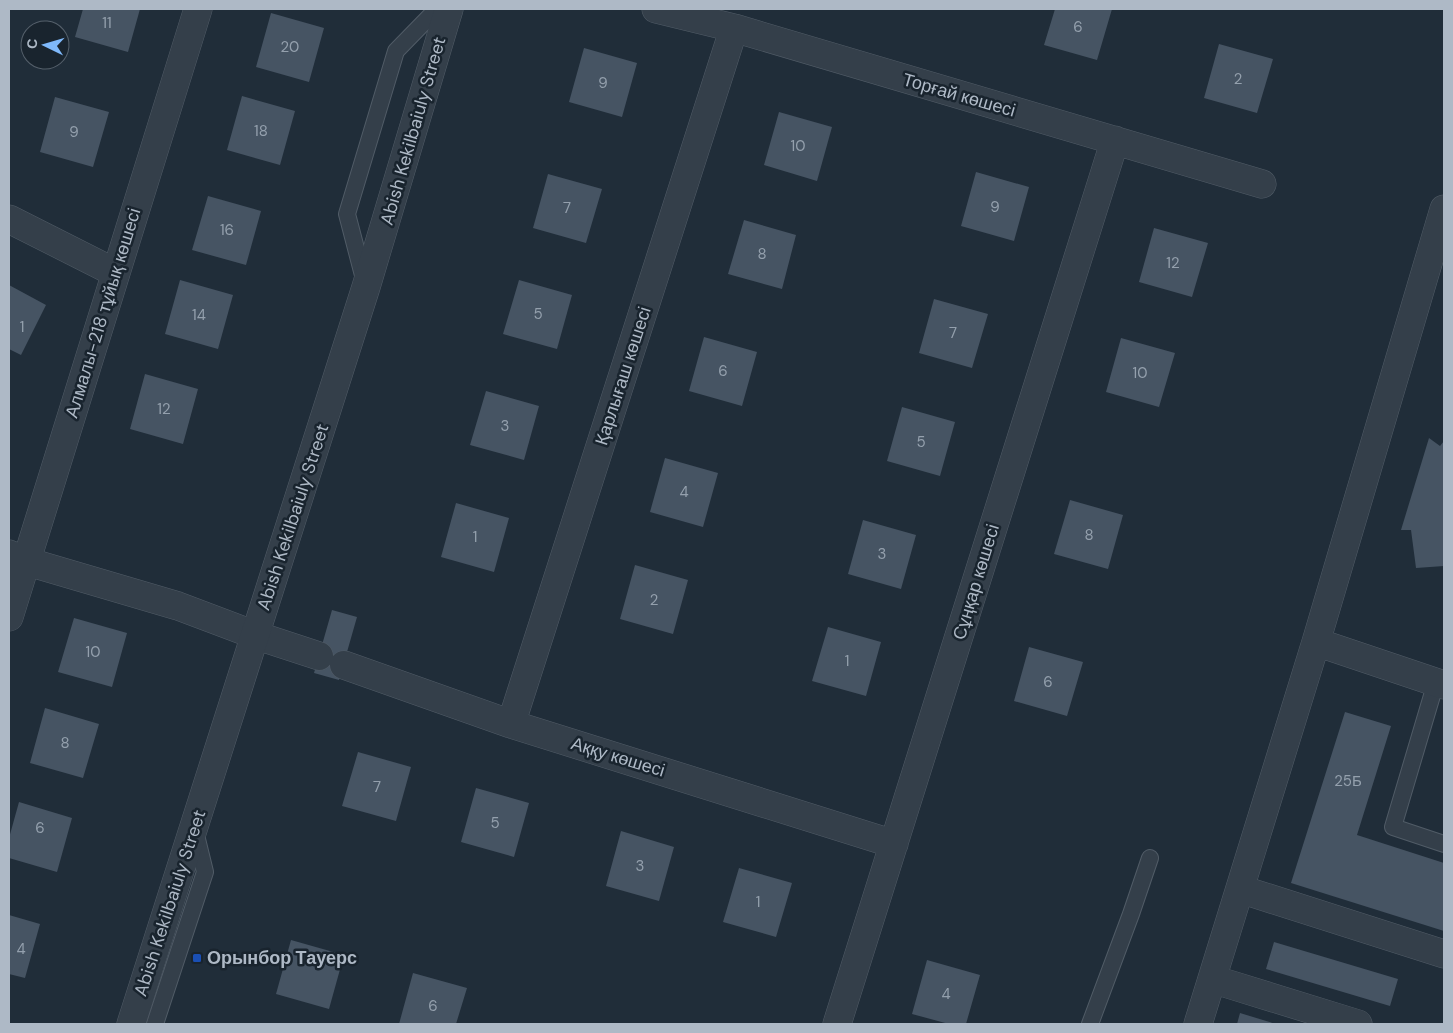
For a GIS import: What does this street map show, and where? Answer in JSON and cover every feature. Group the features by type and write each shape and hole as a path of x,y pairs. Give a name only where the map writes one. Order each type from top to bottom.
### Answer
{"street":[{"name":"Алмалы-218 тұйық көшесі","path":"9,617 17,558 116,273 198,9"},
{"name":"Abish Kekilbaiuly Street","path":"131,1024 366,287 449,9"},
{"name":"Торғай көшесі","path":"656,9 734,28 1262,184"},
{"name":"Қарлығаш көшесі","path":"511,724 734,28"},
{"name":"Сұңқар көшесі","path":"837,1024 1115,140"},
{"path":"1198,1024 1316,642 1444,209"},
{"path":"9,219 116,273"},
{"name":"Аққу көшесі","path":"17,558 178,606 255,635 511,724 894,844"},
{"path":"1316,642 1440,683"},
{"path":"1240,889 1444,954"},
{"path":"1212,979 1358,1024"}],"lane":[{"path":"366,287 347,214 396,51 437,9"},
{"path":"1440,683 1393,828 1444,844"},
{"path":"155,1024 205,872 194,827"},
{"path":"1090,1024 1150,858"}],"building":[{"path":"83,9 140,9 128,52 75,37"},
{"path":"1055,9 1112,9 1097,60 1044,45"},
{"path":"271,13 324,28 309,82 256,67"},
{"path":"1219,44 1273,59 1257,113 1204,98"},
{"path":"584,48 637,63 622,117 569,102"},
{"path":"242,96 295,111 280,165 227,150"},
{"path":"55,97 109,112 93,167 40,152"},
{"path":"779,112 832,127 817,181 764,165"},
{"path":"976,172 1029,187 1014,241 961,226"},
{"path":"548,174 602,189 586,243 533,228"},
{"path":"208,196 261,211 246,265 192,250"},
{"path":"744,220 796,235 782,289 728,274"},
{"path":"1154,228 1208,243 1192,297 1139,282"},
{"path":"180,280 233,295 218,349 165,334"},
{"path":"519,280 572,295 557,349 503,334"},
{"path":"9,285 46,305 21,355 9,349"},
{"path":"934,299 988,314 972,368 919,353"},
{"path":"704,337 757,352 742,406 689,391"},
{"path":"1121,338 1175,353 1159,407 1106,392"},
{"path":"145,374 198,389 183,444 130,429"},
{"path":"486,391 539,406 524,460 470,445"},
{"path":"902,407 955,422 940,476 887,461"},
{"path":"1429,438 1440,446 1444,441 1444,566 1416,568 1411,530 1401,530"},
{"path":"665,458 718,473 703,527 650,512"},
{"path":"1070,500 1123,515 1108,569 1054,554"},
{"path":"456,503 509,518 494,572 441,557"},
{"path":"863,520 916,535 901,589 848,574"},
{"path":"635,565 688,580 673,634 620,619"},
{"path":"332,610 357,617 339,680 314,673"},
{"path":"74,618 127,633 112,687 58,672"},
{"path":"828,627 881,642 866,696 812,681"},
{"path":"1029,647 1083,662 1067,716 1014,701"},
{"path":"45,708 99,724 83,778 30,763"},
{"path":"1345,712 1391,726 1357,835 1444,863 1444,931 1291,883"},
{"path":"358,752 411,767 396,821 342,806"},
{"path":"476,788 529,803 514,857 461,842"},
{"path":"19,802 72,818 57,872 9,858 9,838"},
{"path":"621,831 674,847 659,901 606,886"},
{"path":"739,868 792,883 776,937 723,922"},
{"path":"9,915 40,924 25,978 9,974"},
{"path":"291,940 344,955 329,1009 276,994"},
{"path":"1274,942 1398,979 1390,1006 1266,969"},
{"path":"927,960 980,975 966,1024 949,1024 912,1014"},
{"path":"413,973 467,988 456,1024 399,1024"},
{"path":"1240,1013 1276,1024 1237,1024"}],"place":[{"name":"Орынбор Тауерс","path":"197,958"}]}
